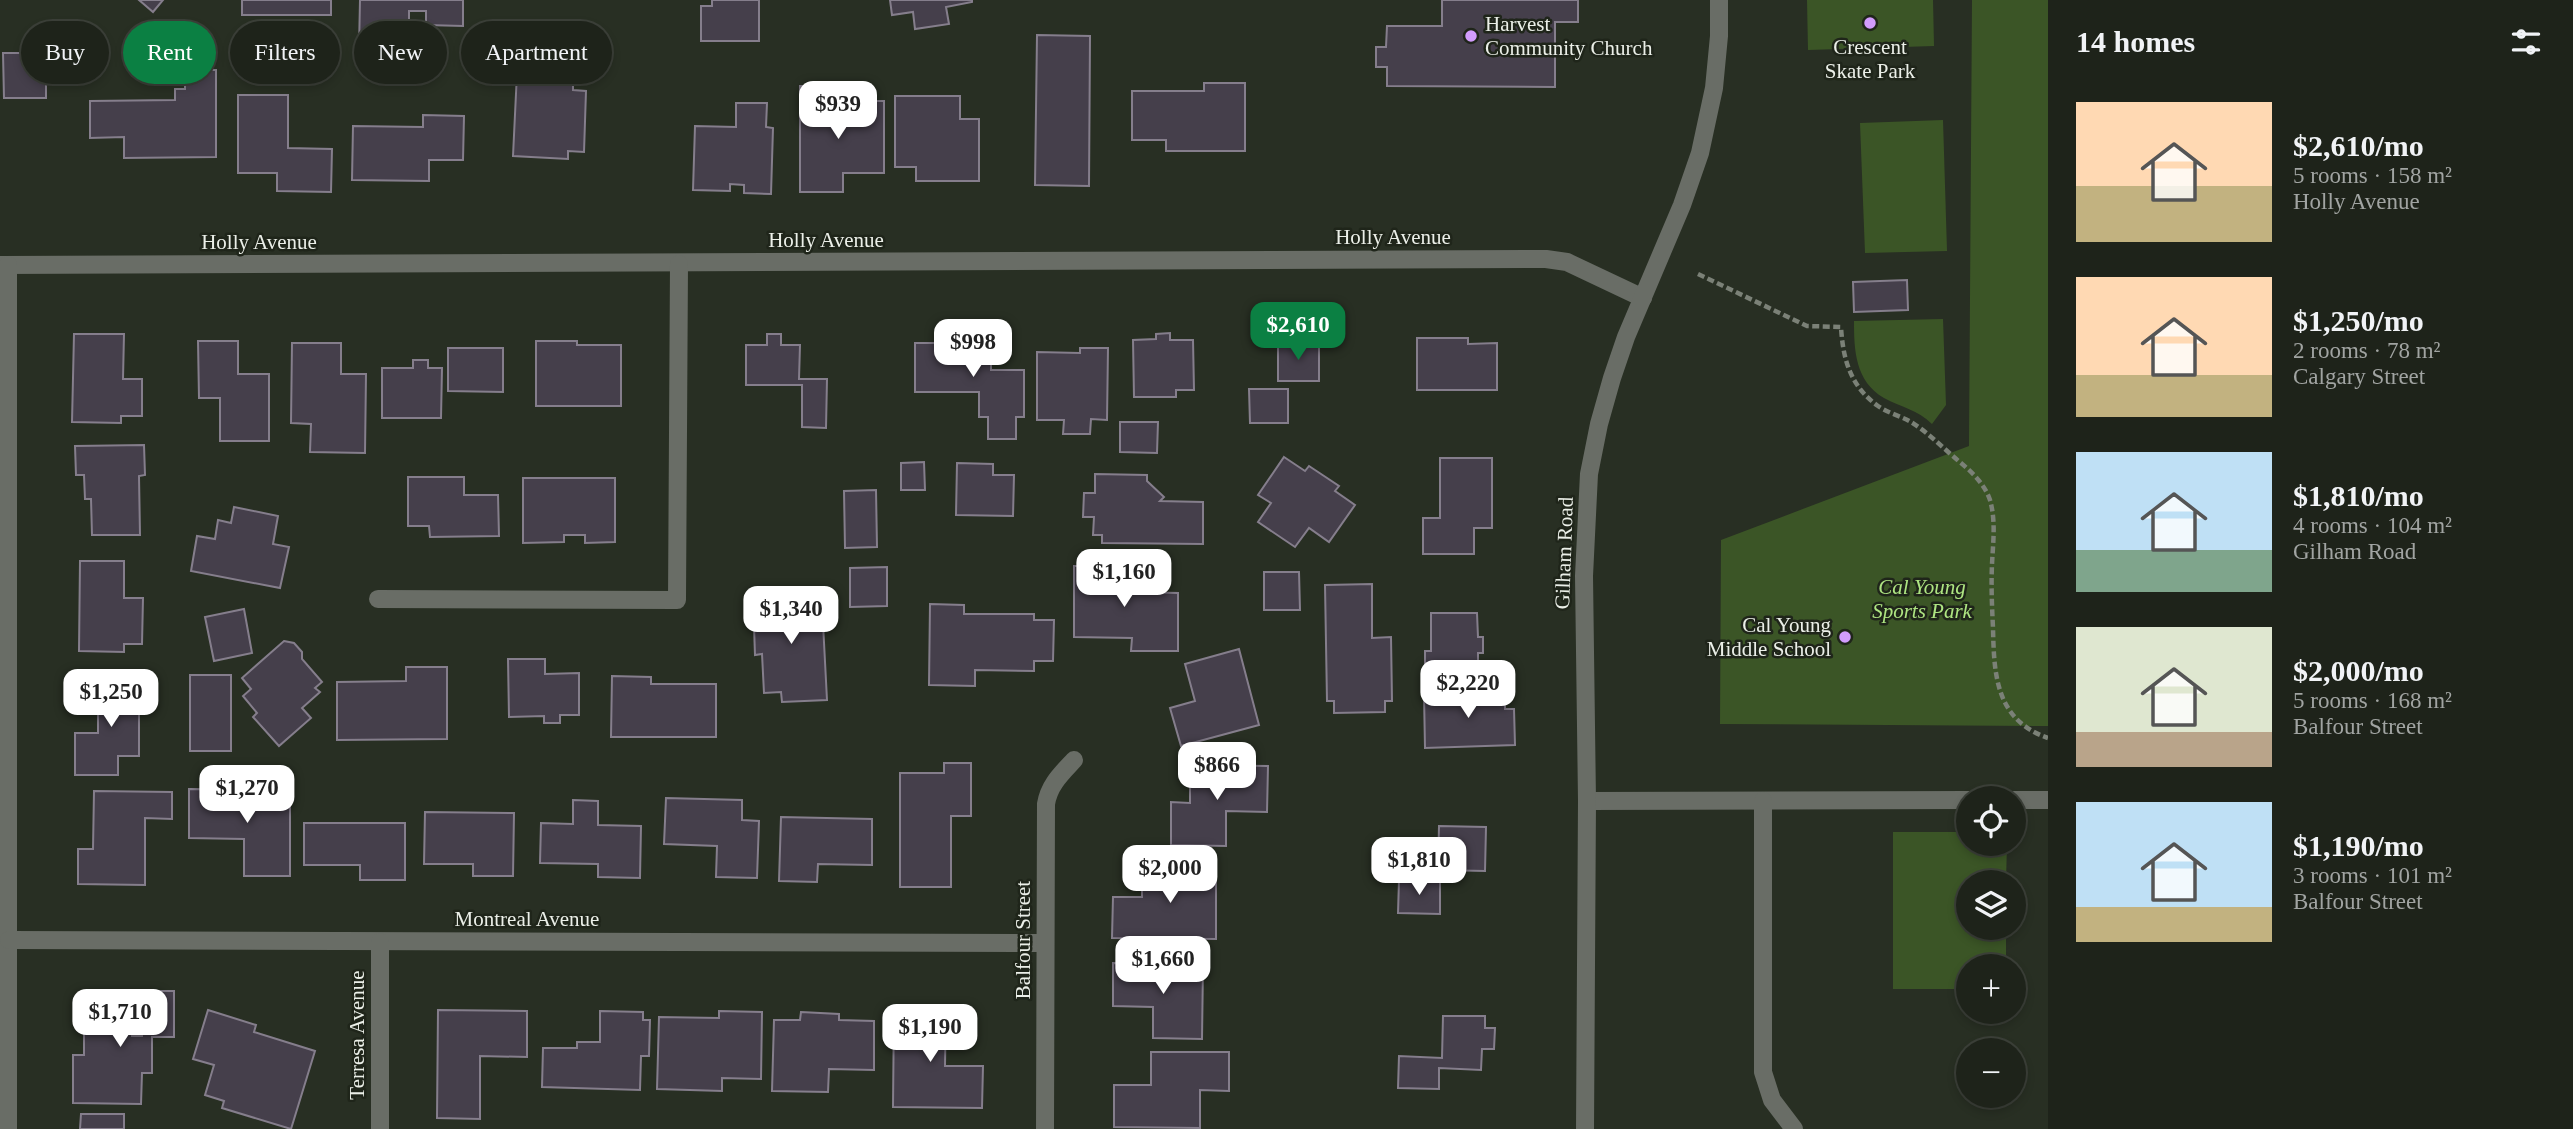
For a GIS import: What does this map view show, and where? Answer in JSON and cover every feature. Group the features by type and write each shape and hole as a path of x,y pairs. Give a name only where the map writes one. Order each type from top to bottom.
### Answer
{"street":[{"name":"Gilham Road","path":"1585,1129 1587,801 1584,576 1589,474 1612,378 1682,205 1700,153 1714,88 1719,0"},
{"name":"Holly Avenue","path":"4,265 1546,258 1567,262 1643,298"},
{"path":"378,599 677,600 679,264"},
{"path":"4,265 8,1129"},
{"name":"Balfour Street","path":"1045,1129 1046,804 1054,782 1074,760"},
{"path":"1587,801 1956,800"},
{"path":"2026,800 2048,800"},
{"path":"1763,801 1763,1072 1772,1100 1794,1129"},
{"name":"Montreal Avenue","path":"9,940 1045,943"},
{"name":"Terresa Avenue","path":"380,942 380,1129"}],"path":[{"path":"1698,274 1807,326 1841,327 1844,360 1858,387 1880,407 1914,424 1983,486 1993,518 1992,588 1996,679 2009,710 2020,723 2048,738"}],"green space":[{"name":"Crescent Skate Park","path":"1807,0 1933,0 1934,46 1808,50"},
{"name":"Cal Young Sports Park","path":"1972,0 2048,0 2048,726 1720,724 1721,540 1969,446"},
{"path":"1943,120 1947,251 1865,253 1860,123"},
{"path":"1943,319 1946,405 1932,424 1915,412 1884,398 1867,383 1858,364 1854,321"},
{"path":"1893,832 1956,832 1956,856 2007,856 2006,870 1956,870 1956,940 2006,940 2006,954 1956,954 1956,989 1893,989"}],"building":[{"path":"139,0 163,0 153,12"},
{"path":"242,0 331,0 331,15 242,15"},
{"path":"360,0 463,0 461,26 447,26 447,21 426,21 426,11 409,11 409,21 360,21"},
{"path":"712,0 759,0 759,41 701,41 701,6 712,6"},
{"path":"890,0 972,2 946,7 949,24 915,29 913,12 892,15"},
{"name":"Harvest Community Church","path":"1442,0 1578,0 1578,22 1555,22 1555,87 1387,86 1387,67 1376,67 1376,47 1386,47 1387,26 1442,26"},
{"path":"1037,35 1090,36 1089,186 1035,185"},
{"path":"3,53 21,53 21,84 46,84 46,98 4,98"},
{"path":"1204,83 1245,83 1245,151 1166,151 1166,140 1132,140 1132,91 1204,91"},
{"path":"185,84 216,84 216,157 124,158 124,137 90,138 90,101 175,100 175,89 185,89"},
{"path":"516,84 573,84 573,90 586,91 584,152 568,151 568,159 513,156"},
{"path":"800,86 830,86 830,118 846,118 846,101 884,101 884,173 843,173 843,192 800,192"},
{"path":"238,95 288,95 288,148 332,149 331,192 277,191 277,173 238,173"},
{"path":"895,96 960,96 960,119 979,119 979,181 916,181 916,167 895,167"},
{"path":"736,103 767,103 766,127 773,128 771,194 744,193 744,185 730,184 730,191 693,190 695,126 736,127"},
{"path":"423,115 464,116 463,160 429,160 429,181 352,180 353,126 423,127"},
{"path":"1907,280 1908,310 1854,312 1853,282"},
{"path":"946,333 991,334 991,370 1024,370 1024,417 1016,417 1016,439 988,439 988,417 979,417 979,392 915,392 915,343 946,343"},
{"path":"1170,333 1170,340 1193,340 1194,390 1176,390 1176,397 1134,397 1133,340 1156,339 1156,334"},
{"path":"74,334 124,334 123,379 142,379 142,416 121,416 121,423 72,422"},
{"path":"767,334 781,334 781,345 800,345 799,379 827,379 826,428 802,427 802,385 746,385 746,345 767,345"},
{"path":"1417,338 1468,338 1468,344 1497,343 1497,390 1417,390"},
{"path":"198,341 238,341 238,374 269,374 269,441 220,441 220,398 199,398"},
{"path":"536,341 621,345 621,406 536,406"},
{"path":"1278,342 1319,342 1319,381 1278,381"},
{"path":"292,343 341,343 341,374 366,374 365,453 310,452 311,424 291,423"},
{"path":"448,348 503,348 503,392 448,391"},
{"path":"1080,348 1108,348 1107,420 1091,419 1090,434 1063,434 1064,420 1037,420 1037,352 1080,353"},
{"path":"413,360 428,360 428,368 442,368 441,418 382,418 382,368 413,368"},
{"path":"1249,389 1288,389 1288,423 1250,423"},
{"path":"1120,422 1158,422 1157,453 1120,452"},
{"path":"144,445 145,475 139,476 140,535 92,535 91,499 85,499 84,475 76,475 75,446"},
{"path":"1284,457 1305,471 1309,466 1339,486 1335,491 1355,505 1329,542 1309,528 1295,547 1258,522 1271,503 1258,495"},
{"path":"1440,458 1492,458 1492,528 1474,528 1474,554 1423,554 1423,518 1440,518"},
{"path":"924,462 925,490 901,490 901,463"},
{"path":"957,463 993,464 993,475 1014,475 1013,516 956,515"},
{"path":"1095,474 1147,475 1147,481 1164,497 1160,501 1203,502 1203,544 1102,543 1102,535 1093,535 1094,517 1083,517 1084,493 1095,493"},
{"path":"408,477 464,477 464,495 498,495 499,536 430,537 429,526 408,526"},
{"path":"523,478 615,478 615,542 585,543 585,535 564,535 564,542 523,543"},
{"path":"876,490 877,547 845,548 844,491"},
{"path":"234,507 278,516 273,544 289,547 280,588 191,571 197,536 215,539 218,520 231,523"},
{"path":"80,561 124,561 124,598 143,598 142,644 124,644 124,652 79,651"},
{"path":"1074,566 1135,566 1135,592 1178,593 1178,651 1131,651 1132,638 1074,637"},
{"path":"887,567 887,606 850,607 850,568"},
{"path":"1264,572 1299,572 1300,610 1264,610"},
{"path":"1372,584 1372,638 1391,637 1392,701 1385,701 1385,712 1334,713 1334,701 1327,701 1325,585"},
{"path":"798,587 799,605 822,604 827,700 782,702 781,692 764,693 762,654 755,655 754,626 762,626 760,588"},
{"path":"930,604 964,605 964,614 1034,614 1034,620 1054,620 1053,661 1034,661 1034,671 975,670 975,686 929,685"},
{"path":"244,609 252,653 214,661 205,617"},
{"path":"1431,613 1477,613 1478,637 1483,637 1483,653 1478,653 1478,677 1425,677 1425,651 1431,651"},
{"path":"284,641 294,643 302,652 302,659 322,682 315,688 320,692 302,708 311,718 279,746 253,717 257,713 243,696 251,689 242,678"},
{"path":"1239,649 1259,725 1181,746 1170,708 1195,701 1185,664"},
{"path":"508,659 545,659 545,674 579,673 579,715 560,715 560,723 544,723 544,716 509,717"},
{"path":"406,667 447,667 447,739 337,740 337,682 406,681"},
{"path":"190,675 231,675 231,751 190,751"},
{"path":"612,676 651,677 651,684 716,684 716,737 611,737"},
{"path":"98,679 139,679 139,756 118,756 118,775 75,775 75,733 98,733"},
{"path":"1505,692 1505,709 1514,709 1515,745 1425,748 1424,694"},
{"path":"944,763 971,763 971,816 951,816 951,887 900,887 900,773 944,773"},
{"path":"1190,765 1268,766 1267,812 1226,811 1226,846 1171,845 1171,802 1190,803"},
{"path":"189,789 290,790 290,876 244,876 244,839 189,838"},
{"path":"94,791 172,792 172,819 145,818 145,885 78,884 78,849 93,849"},
{"path":"666,798 742,800 742,820 759,821 757,878 716,877 717,846 664,844"},
{"path":"573,800 598,801 598,825 641,826 640,878 598,877 598,864 540,863 541,823 573,824"},
{"path":"425,812 514,813 513,876 473,876 473,864 424,864"},
{"path":"781,817 872,819 872,865 818,864 817,882 779,881"},
{"path":"304,823 405,823 405,880 360,880 360,865 304,865"},
{"path":"1439,826 1486,827 1485,871 1438,870"},
{"path":"1148,863 1216,864 1216,939 1112,938 1113,897 1142,897 1142,882 1148,882"},
{"path":"1399,880 1440,881 1440,914 1398,913"},
{"path":"1113,963 1203,965 1202,1039 1153,1038 1153,1007 1113,1006"},
{"path":"143,991 174,991 174,1037 152,1037 152,1073 142,1073 141,1104 73,1103 73,1055 84,1055 84,1002 132,1002 132,1036 142,1036"},
{"path":"894,1007 946,1007 945,1066 983,1066 982,1108 893,1107"},
{"path":"208,1010 256,1025 254,1032 315,1051 291,1129 222,1108 224,1101 205,1095 214,1065 193,1059"},
{"path":"438,1010 527,1011 527,1057 480,1056 480,1119 437,1118"},
{"path":"600,1011 643,1012 643,1020 650,1020 649,1056 641,1056 640,1090 542,1087 543,1048 577,1048 577,1042 600,1042"},
{"path":"719,1011 762,1012 761,1079 722,1078 722,1091 657,1089 659,1017 719,1018"},
{"path":"801,1012 839,1014 839,1020 874,1021 874,1070 829,1069 828,1092 772,1091 774,1020 800,1020"},
{"path":"1443,1016 1485,1016 1485,1028 1495,1028 1494,1049 1482,1049 1481,1070 1439,1068 1439,1089 1398,1088 1399,1056 1442,1058"},
{"path":"1151,1052 1229,1052 1229,1091 1200,1090 1200,1128 1114,1127 1114,1085 1151,1085"},
{"path":"81,1114 124,1114 124,1129 80,1129"}],"place":[{"name":"Crescent Skate Park","path":"1870,23"},
{"name":"Harvest Community Church","path":"1471,36"},
{"name":"Cal Young Middle School","path":"1845,637"}]}
